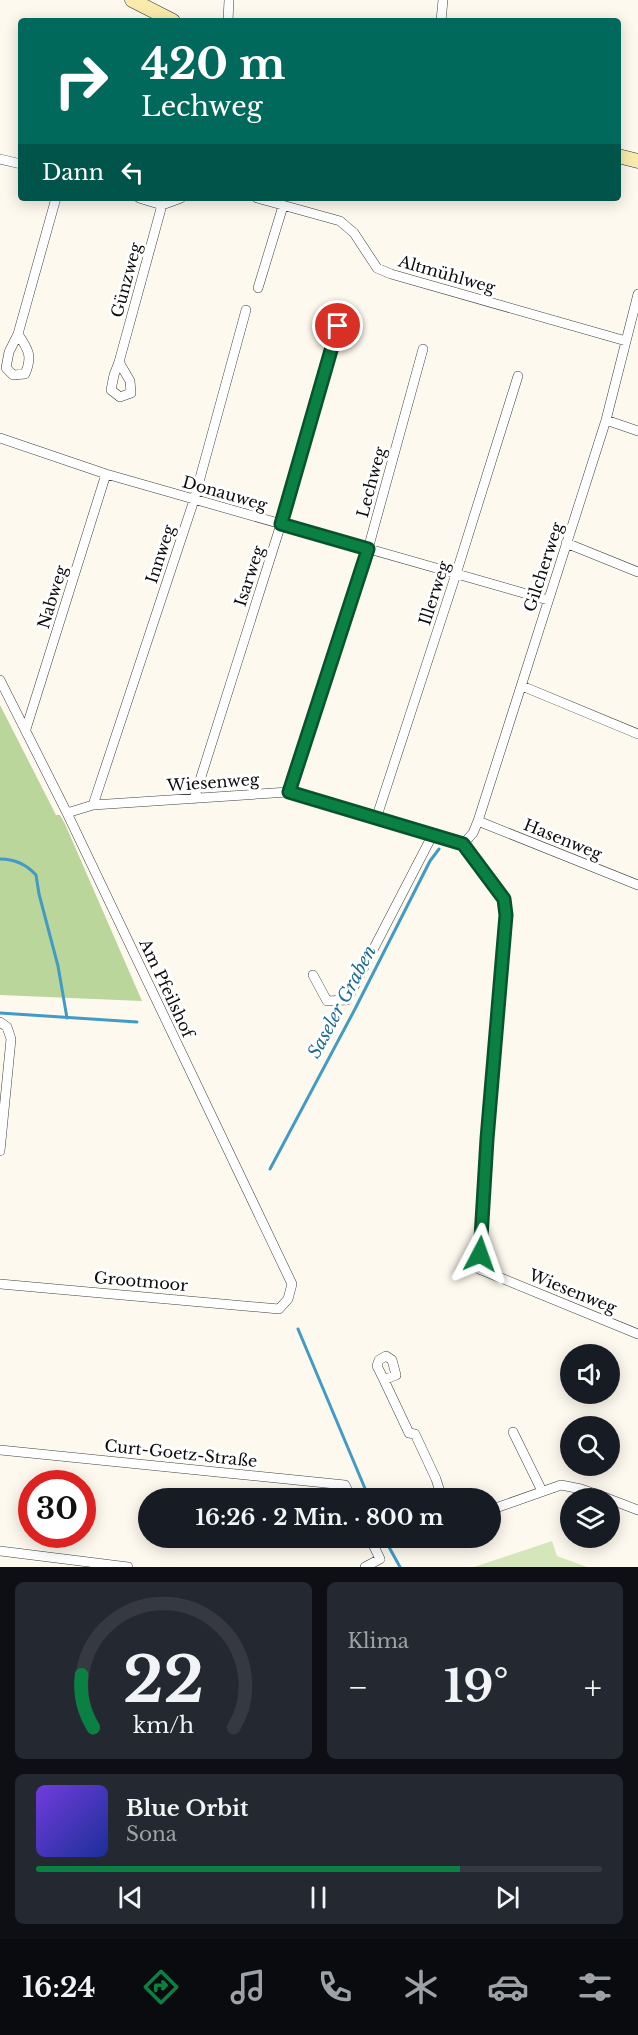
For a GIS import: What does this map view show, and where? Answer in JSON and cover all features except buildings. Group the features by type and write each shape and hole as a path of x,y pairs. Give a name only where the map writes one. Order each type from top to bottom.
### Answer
{"street":[{"path":"132,0 167,18"},
{"path":"228,18 229,0"},
{"path":"441,18 443,0"},
{"path":"621,157 638,161"},
{"path":"0,159 18,164"},
{"path":"18,334 55,201"},
{"path":"149,201 162,205 173,201"},
{"name":"Altmühlweg","path":"267,201 340,221 354,233 376,268 383,271 626,341"},
{"name":"Günzweg","path":"119,362 162,205"},
{"path":"258,288 283,206"},
{"name":"Gilcherweg","path":"463,844 473,833 478,821 522,686 606,420 638,294"},
{"name":"Innweg","path":"93,805 194,500 246,310"},
{"name":"Isarweg","path":"194,799 281,524 338,326"},
{"name":"Lechweg","path":"289,792 368,549 423,349"},
{"name":"Illerweg","path":"376,819 518,376"},
{"path":"606,420 638,432"},
{"name":"Donauweg","path":"0,438 106,474 548,600"},
{"name":"Nabweg","path":"26,729 106,474"},
{"path":"566,543 638,572"},
{"name":"Am Pfeilshof","path":"0,680 67,813 292,1284 288,1299 279,1309"},
{"path":"522,686 638,734"},
{"name":"Wiesenweg","path":"67,813 93,805 289,792 463,844 504,899 506,915 487,1139 479,1269 638,1334"},
{"name":"Hasenweg","path":"478,821 638,885"},
{"path":"313,975 327,1001 347,1000 432,836"},
{"path":"0,1151 11,1039 4,1024"},
{"name":"Grootmoor","path":"0,1284 279,1309"},
{"path":"384,1380 409,1433 415,1434 439,1488"},
{"path":"513,1432 542,1491"},
{"name":"Curt-Goetz-Straße","path":"0,1450 345,1485 346,1488"},
{"path":"501,1506 542,1491 564,1486 575,1488"},
{"path":"620,1503 638,1510"},
{"path":"365,1567 380,1559 375,1548"},
{"path":"0,1551 128,1567"}],"green space":[{"path":"0,705 56,815 60,815 65,824 142,1001 0,995"},
{"path":"552,1541 557,1556 587,1567 474,1567"}],"waterway":[{"name":"Saseler Graben","path":"270,1169 430,861 439,849"},
{"path":"0,859 20,863 36,875 58,966 67,1018"},
{"path":"0,1013 137,1022"},
{"path":"298,1329 365,1488"},
{"path":"390,1548 400,1567"}],"route":[{"path":"338,326 281,524 368,549 289,792 463,844 504,899 506,915 487,1139 480,1254"}]}
